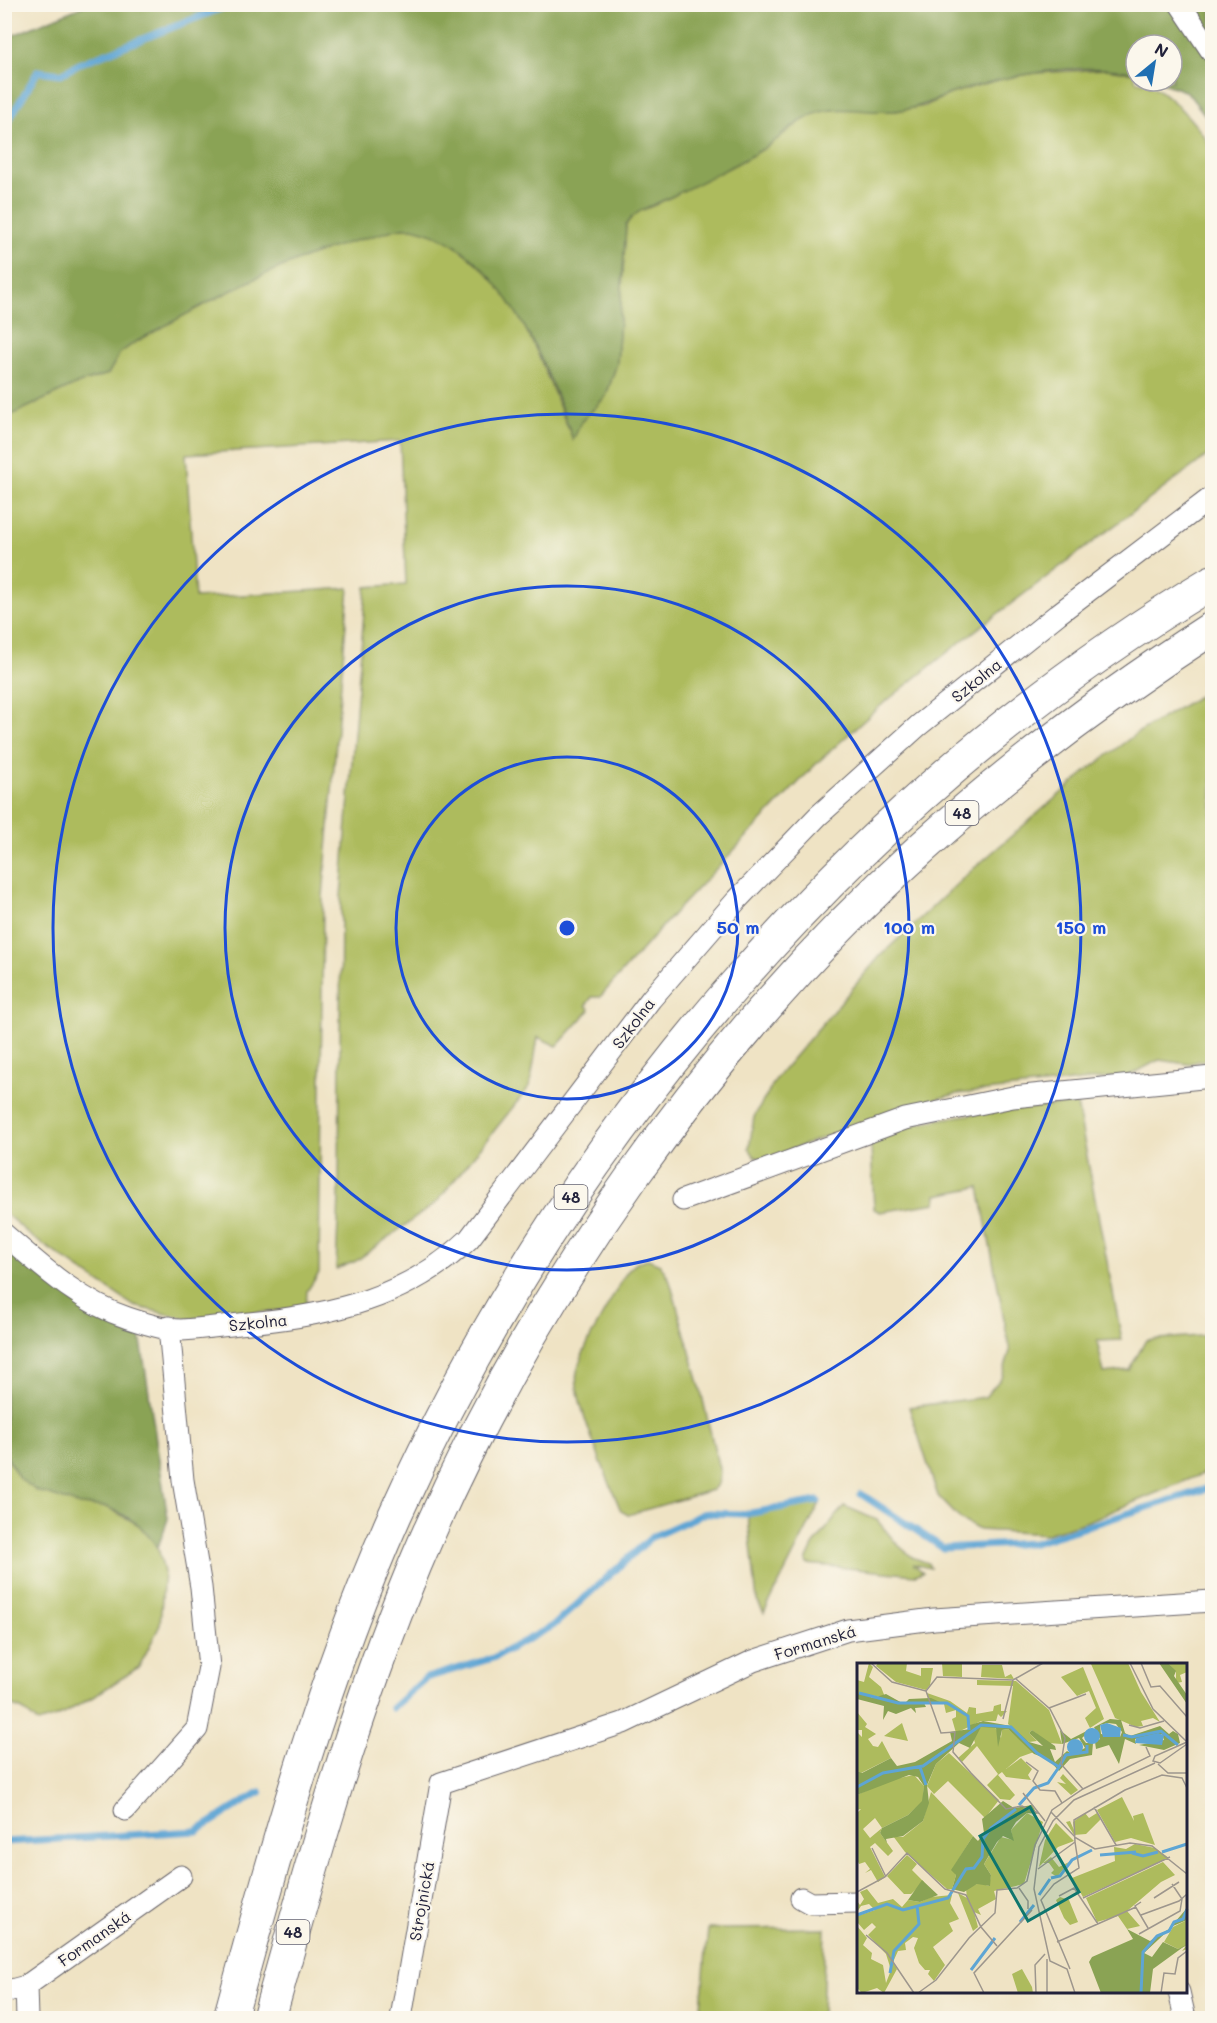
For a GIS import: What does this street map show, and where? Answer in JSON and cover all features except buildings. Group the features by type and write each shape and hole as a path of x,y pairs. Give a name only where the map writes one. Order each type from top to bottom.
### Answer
{"highway":[{"name":"48","path":"230,2019 316,1724 343,1647 395,1517 468,1371 524,1271 576,1189 631,1112 718,1004 808,905 863,852 958,766 1056,688 1145,624 1212,582"},
{"name":"48","path":"269,2019 335,1787 374,1672 417,1562 473,1440 500,1388 562,1282 624,1189 743,1035 796,973 878,890 972,804 1078,719 1212,627"}],"street":[{"path":"1180,4 1212,52"},
{"name":"Szkolna","path":"4,1234 53,1275 98,1306 128,1318 178,1330 300,1318 346,1308 385,1294 448,1260 490,1213 651,999 736,901 818,816 918,726 1212,497"},
{"path":"683,1200 904,1119 1013,1097 1212,1077"},
{"path":"125,1810 197,1729 210,1667 201,1587 183,1480 169,1327"},
{"name":"Formanská","path":"441,1783 623,1723 753,1661 848,1629 934,1618 1212,1601"},
{"name":"Strojnická","path":"401,2019 441,1783"},
{"name":"Formanská","path":"4,1992 26,1986 181,1876"},
{"path":"801,1898 810,1903 857,1902"},
{"path":"26,1986 27,2019"},
{"path":"1179,1993 1185,2019"}],"green space":[{"path":"88,4 1212,5 1212,124 1184,91 1184,33 1124,33 1124,71 1068,69 1044,72 974,86 909,109 881,111 840,109 812,115 752,155 641,210 630,219 626,225 617,363 606,396 582,421 573,440 535,346 497,285 473,260 447,241 411,228 395,229 340,245 250,281 134,343 120,353 108,374 79,383 5,418 4,39"},
{"path":"1106,69 1124,72 1124,93 1162,93 1190,118 1212,150 1212,452 963,640 879,707 817,763 676,911 600,997 592,997 586,1005 590,1010 557,1046 538,1037 530,1086 437,1202 356,1261 336,1269 339,1197 341,896 366,587 406,584 400,441 186,454 195,598 349,588 323,897 319,1273 307,1291 306,1308 188,1319 134,1306 32,1237 5,1213 4,418 79,383 108,374 120,353 134,343 278,268 339,245 392,230 415,228 443,238 457,247 505,294 531,338 573,439 582,421 606,396 617,363 626,225 633,214 655,205 764,148 806,117 819,112 836,108 896,111 925,106 950,94 999,79 1036,73"},
{"path":"1212,688 1212,1058 1187,1064 1159,1060 1128,1076 956,1094 909,1106 763,1160 754,1156 749,1148 754,1117 777,1077 880,956 973,869 1088,770 1137,733"},
{"path":"1077,1104 1122,1340 1097,1341 1104,1373 1129,1370 1146,1340 1212,1335 1212,1470 1086,1522 1047,1534 979,1530 961,1520 938,1496 909,1407 985,1397 1002,1377 1010,1351 979,1187 937,1195 936,1203 880,1212 874,1209 871,1147 882,1136 933,1121 966,1115"},
{"path":"4,1247 94,1313 140,1334 168,1519 158,1547 139,1525 107,1507 80,1505 37,1491 19,1478 5,1453"},
{"path":"648,1259 660,1264 669,1278 700,1387 720,1473 718,1484 712,1490 628,1515 621,1511 585,1420 577,1384 577,1372 597,1324 622,1279 635,1264"},
{"path":"4,1453 19,1478 80,1505 107,1507 139,1525 158,1547 164,1572 160,1625 139,1667 59,1716 38,1723 23,1710 5,1703"},
{"path":"820,1503 764,1613 757,1601 748,1517"},
{"path":"844,1506 877,1520 897,1544 912,1557 928,1563 930,1568 913,1564 923,1572 915,1575 807,1564 806,1561 813,1546"},
{"path":"825,1928 822,2015 868,2018 700,2018 708,1929"}],"waterway":[{"path":"4,128 38,71 61,74 81,63 232,4"},
{"path":"861,1494 943,1548 1034,1543 1212,1487"},
{"path":"392,1708 426,1678 493,1658 553,1626 652,1537 705,1513 746,1514 818,1501"},
{"path":"4,1842 197,1831 260,1792"}]}
